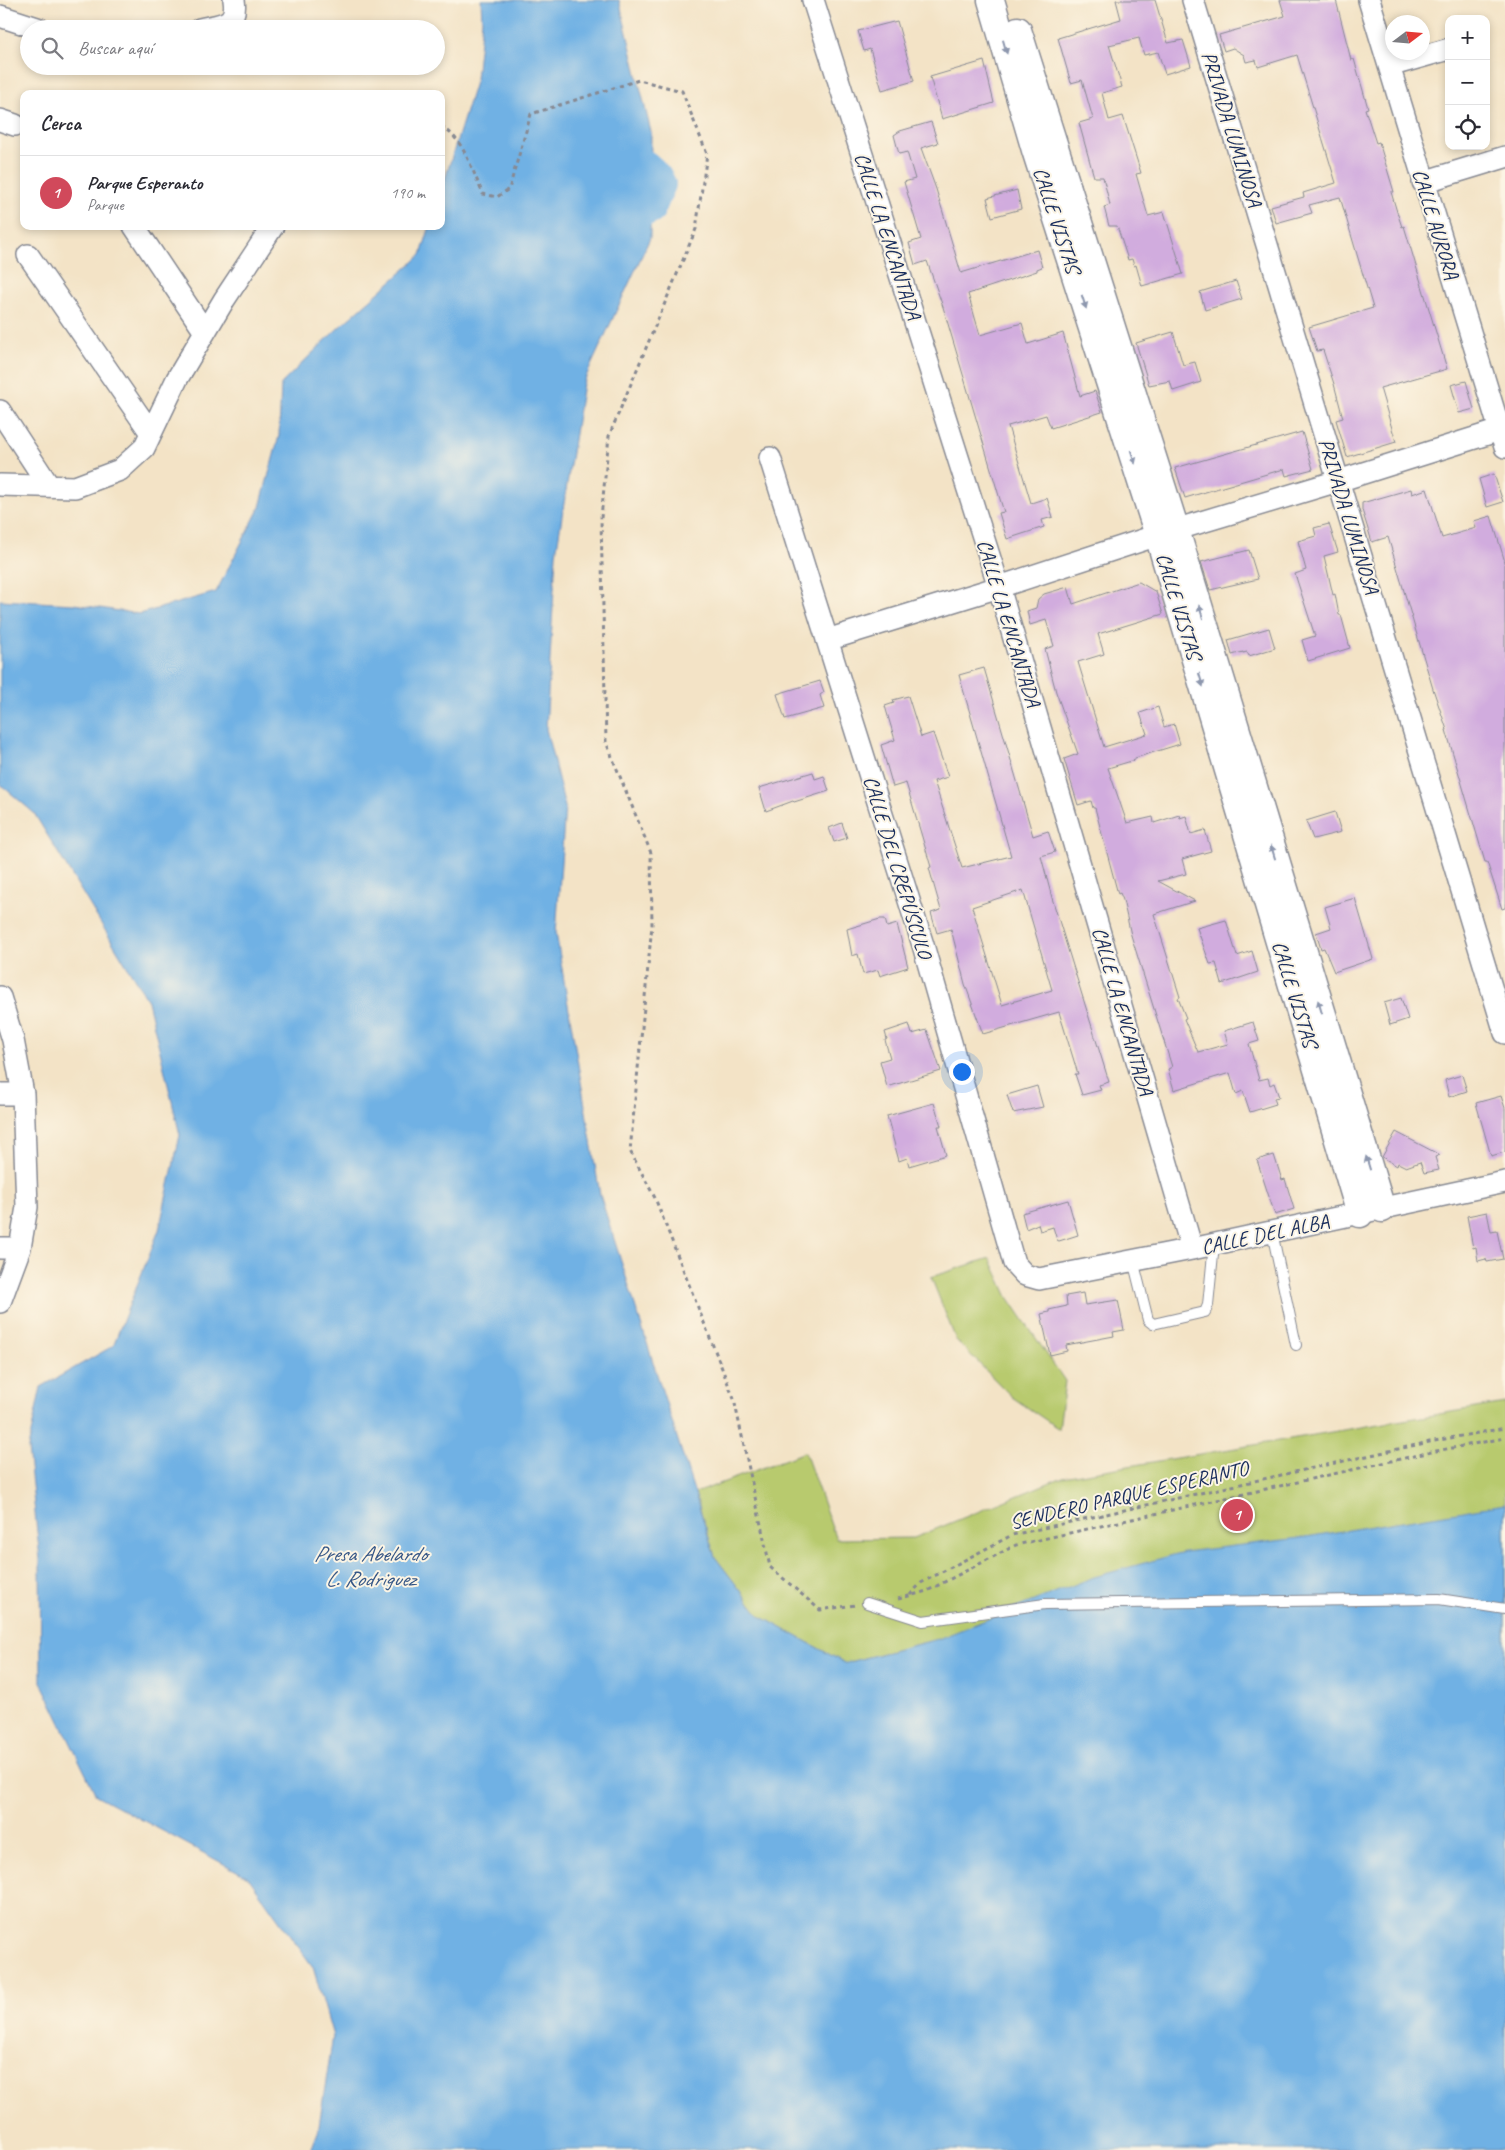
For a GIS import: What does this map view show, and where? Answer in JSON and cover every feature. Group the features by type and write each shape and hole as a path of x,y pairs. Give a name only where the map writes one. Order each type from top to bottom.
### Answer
{"street":[{"name":"CALLE LA ENCANTADA","path":"813,0 999,587 1192,1249"},
{"name":"CALLE VISTAS","path":"991,0 1045,146 1167,533 1371,1212"},
{"name":"CALLE VISTAS","path":"1010,0 1045,146"},
{"name":"PRIVADA LUMINOSA","path":"1193,0 1505,1033"},
{"name":"CALLE AURORA","path":"1369,0 1423,182 1498,400 1502,438"},
{"path":"0,16 20,22"},
{"path":"1389,66 1445,50"},
{"path":"1423,182 1505,157"},
{"path":"137,230 205,332"},
{"path":"0,484 75,487 120,470 144,448 177,379 270,230"},
{"path":"28,255 151,433"},
{"path":"0,411 49,486"},
{"path":"827,640 1338,481 1502,438"},
{"name":"CALLE DEL CREPÚSCULO","path":"770,458 923,945 1014,1263 1025,1275"},
{"path":"0,996 14,1040 23,1094 27,1207 10,1248 0,1302"},
{"path":"0,1094 23,1094"},
{"name":"CALLE DEL ALBA","path":"1025,1275 1039,1279 1371,1212 1505,1182"}],"lane":[{"path":"1272,1232 1296,1345"},
{"path":"1133,1260 1148,1320 1153,1324 1205,1312 1208,1305 1214,1244"},
{"path":"867,1603 923,1621 1045,1604 1438,1599 1505,1609"}],"path":[{"path":"445,128 449,130 458,140 482,194 497,197 510,189 531,114 639,80 682,91 707,154 696,229 608,436 601,518 606,742 651,853 652,925 630,1152 656,1198 734,1399 770,1567 820,1610 894,1600 910,1595"},
{"name":"SENDERO PARQUE ESPERANTO","path":"910,1595 921,1583 1012,1535 1434,1441 1505,1428"},
{"name":"SENDERO PARQUE ESPERANTO","path":"910,1595 927,1591 1016,1545 1436,1451 1505,1438"}],"green space":[{"path":"990,1258 1008,1297 1065,1381 1059,1429 1012,1397 956,1340 931,1277"},
{"path":"1505,1403 1505,1642 938,1639 845,1663 760,1616 715,1557 695,1493 805,1452 836,1539 914,1538 1063,1477"}],"water":[{"name":"Presa Abelardo L. Rodriguez","path":"481,0 619,0 651,132 650,238 583,383 556,554 546,729 565,807 556,933 600,1195 715,1557 760,1616 845,1663 938,1639 1094,1577 1184,1552 1300,1538 1505,1504 1505,2150 311,2150 318,2132 333,2036 313,1967 248,1877 96,1795 41,1682 40,1559 28,1448 41,1387 113,1346 159,1230 180,1135 148,1001 34,813 0,784 0,600 74,604 139,614 216,592 260,507 279,436 281,384 335,331 421,255 429,230 445,230 445,179 476,79 482,20"}],"building":[{"path":"1116,0 1155,0 1168,43 1183,40 1191,66 1165,74 1158,52 1144,55 1139,38 1109,45 1122,87 1102,93 1109,120 1123,116 1141,173 1136,174 1148,216 1164,212 1183,274 1142,286 1136,265 1134,266 1132,259 1128,260 1117,226 1109,226 1104,207 1110,205 1103,177 1094,177 1079,123 1093,119 1082,80 1071,83 1058,38 1121,19"},
{"path":"1280,0 1336,0 1351,60 1354,59 1368,108 1365,109 1376,143 1379,142 1394,192 1391,192 1402,227 1404,226 1447,369 1380,388 1396,442 1347,457 1336,420 1343,418 1334,384 1323,350 1317,351 1309,327 1373,308 1340,197 1309,205 1312,213 1276,223 1271,206 1304,197 1303,193 1336,183 1297,55 1258,67 1256,60 1246,62 1244,55 1233,48 1224,51 1219,35 1285,16"},
{"path":"897,21 914,81 882,90 870,49 864,51 858,31"},
{"path":"984,61 994,103 942,119 930,77"},
{"path":"931,122 938,143 921,148 936,189 961,273 1037,250 1042,267 1037,269 1037,271 968,294 980,335 1022,323 1028,344 1063,333 1080,396 1095,391 1102,412 1051,428 1046,415 1008,426 1031,503 1047,498 1053,517 1042,520 1044,527 1007,539 999,513 1004,512 943,307 927,261 915,265 909,243 921,239 904,182 915,179 907,152 899,154 894,135 900,131"},
{"path":"1017,190 1021,209 992,217 987,198"},
{"path":"1236,281 1242,299 1205,310 1200,292"},
{"path":"1173,332 1183,365 1195,362 1201,382 1173,391 1170,381 1149,385 1136,343"},
{"path":"1466,381 1474,409 1459,413 1451,385"},
{"path":"1302,432 1313,469 1286,476 1284,469 1185,498 1175,468"},
{"path":"1494,474 1503,502 1487,507 1479,479"},
{"path":"1411,489 1412,494 1427,489 1442,538 1476,528 1474,521 1491,516 1505,562 1505,908 1502,909 1487,862 1485,862 1388,537 1372,542 1362,510 1362,503"},
{"path":"1329,524 1338,552 1324,556 1333,595 1335,594 1339,615 1341,615 1350,648 1308,661 1302,640 1315,636 1295,574 1306,570 1298,541 1316,536 1314,528"},
{"path":"1249,550 1258,579 1210,590 1201,562"},
{"path":"1139,582 1156,592 1163,614 1098,634 1104,654 1078,662 1104,747 1147,734 1140,713 1158,707 1164,727 1174,724 1180,744 1108,768 1127,823 1153,817 1154,823 1179,815 1180,818 1186,816 1191,834 1205,830 1211,851 1182,859 1186,874 1158,881 1195,901 1154,914 1180,997 1178,998 1186,1018 1184,1019 1198,1052 1228,1044 1224,1031 1253,1022 1259,1041 1249,1044 1259,1080 1268,1078 1270,1085 1274,1083 1279,1097 1274,1098 1276,1104 1250,1112 1243,1091 1236,1094 1230,1073 1174,1090 1168,1069 1172,1067 1131,935 1123,900 1120,893 1118,894 1095,808 1093,808 1091,801 1078,805 1064,759 1078,754 1056,692 1045,649 1054,646 1046,620 1030,625 1027,611 1036,608 1038,599 1044,594 1068,587 1073,604"},
{"path":"1269,628 1275,648 1249,656 1247,652 1232,655 1228,640"},
{"path":"984,668 1033,836 1048,831 1055,852 1041,856 1052,898 1109,1082 1099,1085 1101,1090 1082,1095 1075,1074 1078,1074 1059,1012 983,1034 965,984 951,929 937,933 931,913 941,910 929,868 931,867 906,783 893,787 881,745 895,740 885,706 894,703 893,700 908,696 921,737 933,733 948,777 934,781 962,868 1011,856 959,675","holes":["1023,890 1052,990 1002,1005 972,907"]},
{"path":"820,681 824,692 820,695 824,708 785,719 777,694"},
{"path":"813,772 815,779 824,776 829,791 766,811 759,788"},
{"path":"1335,812 1341,832 1313,839 1306,821"},
{"path":"842,823 847,838 834,842 829,828"},
{"path":"1355,898 1373,959 1334,972 1324,948 1321,949 1316,933 1331,928 1325,907"},
{"path":"885,919 887,927 897,924 908,967 880,976 878,970 863,974 858,954 852,956 847,929"},
{"path":"1226,920 1237,956 1252,951 1258,972 1222,984 1216,963 1210,964 1197,928"},
{"path":"1401,998 1408,1019 1390,1025 1384,1003"},
{"path":"909,1024 912,1034 927,1030 941,1071 887,1087 880,1061 890,1058 885,1040 887,1039 885,1032"},
{"path":"1462,1075 1467,1091 1449,1097 1445,1080"},
{"path":"1037,1086 1043,1107 1013,1113 1007,1095"},
{"path":"1501,1096 1505,1108 1505,1152 1491,1156 1476,1103"},
{"path":"934,1103 941,1126 938,1126 946,1155 909,1166 907,1158 899,1161 887,1116"},
{"path":"1396,1132 1440,1155 1435,1157 1439,1170 1424,1173 1420,1162 1406,1167 1398,1163 1397,1166 1382,1157"},
{"path":"1274,1155 1282,1180 1285,1179 1294,1209 1275,1215 1257,1160"},
{"path":"1068,1200 1078,1235 1059,1241 1053,1227 1040,1231 1038,1224 1026,1229 1022,1213"},
{"path":"1487,1212 1491,1232 1497,1231 1503,1259 1487,1262 1486,1259 1478,1261 1476,1247 1473,1248 1467,1216"},
{"path":"1083,1293 1085,1305 1118,1300 1124,1330 1113,1332 1114,1336 1066,1345 1067,1351 1050,1355 1041,1314 1067,1306 1066,1296"}],"waterway":[{"path":"611,150 645,166 660,184 650,208 613,225 611,229"}],"place":[{"name":"Parque Esperanto","path":"1237,1515"}]}
